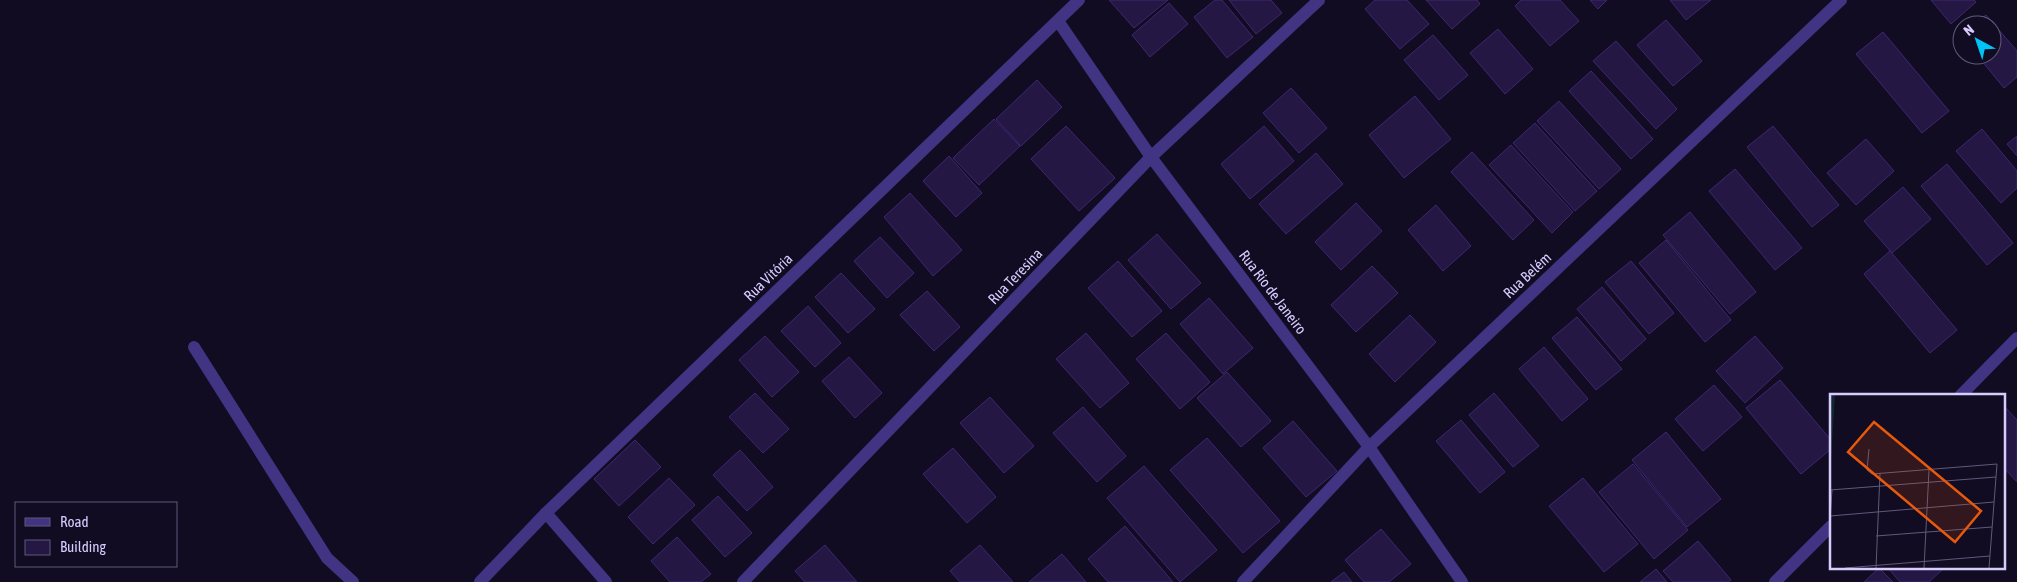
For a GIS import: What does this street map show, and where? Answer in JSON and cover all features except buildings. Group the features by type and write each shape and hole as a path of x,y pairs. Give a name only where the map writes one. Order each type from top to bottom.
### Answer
{"street":[{"name":"Rua Vitória","path":"480,582 546,513 1079,0"},
{"name":"Rua Teresina","path":"743,582 1151,157 1319,0"},
{"name":"Rua Belém","path":"1243,582 1369,447 1842,0"},
{"name":"Rua Rio de Janeiro","path":"1058,21 1151,157 1369,447 1462,582"},
{"path":"1962,394 2017,338"},
{"path":"194,347 327,558 354,582"},
{"path":"546,513 606,582"},
{"path":"1775,582 1830,527"}]}
